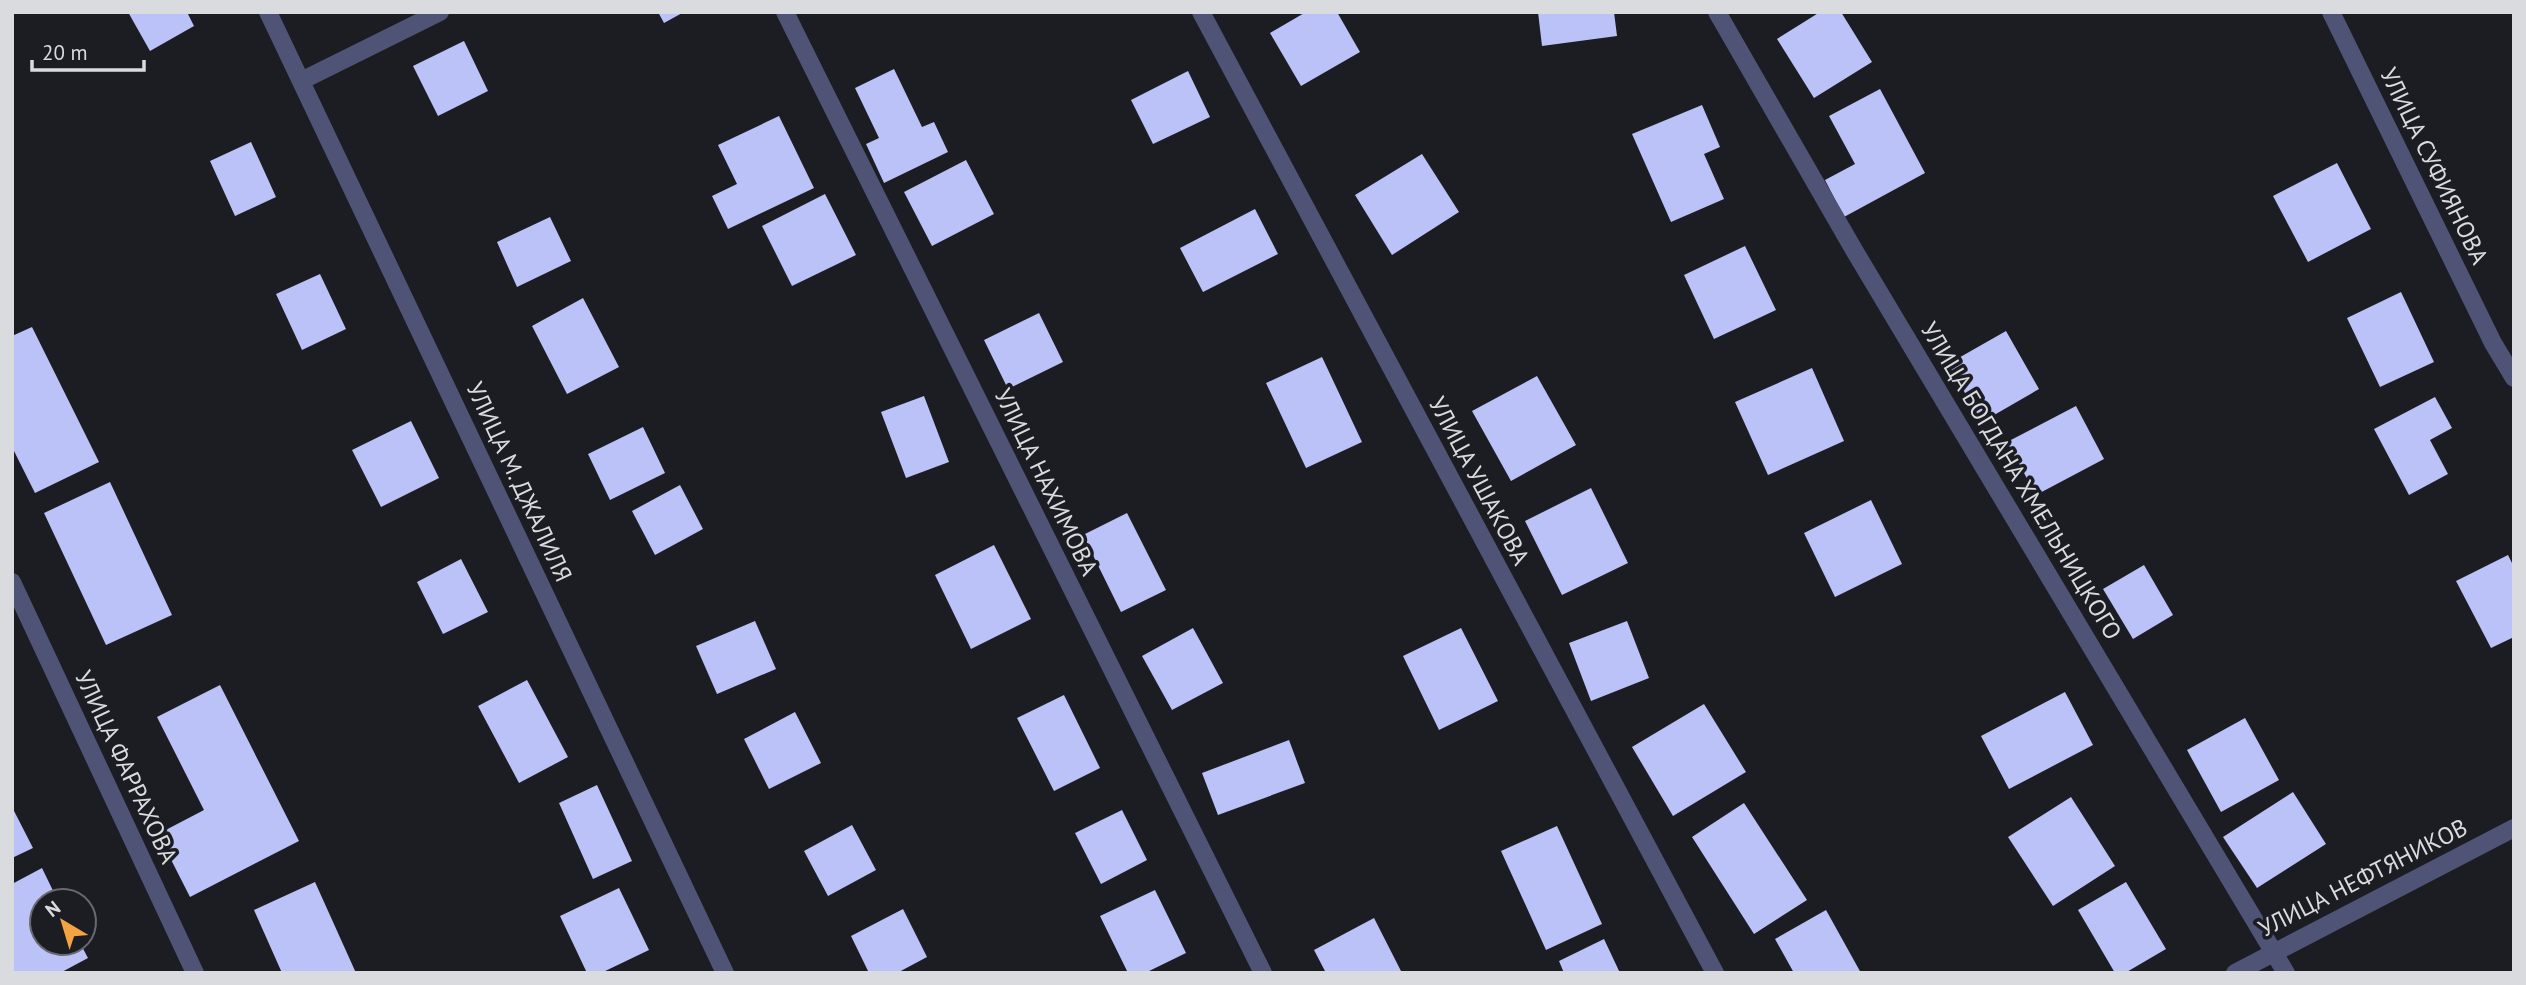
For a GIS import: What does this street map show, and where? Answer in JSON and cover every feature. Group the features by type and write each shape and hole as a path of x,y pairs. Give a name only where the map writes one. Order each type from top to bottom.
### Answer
{"street":[{"name":"УЛИЦА М. ДЖАЛИЛЯ","path":"268,12 725,973"},
{"path":"301,82 440,12"},
{"name":"УЛИЦА НАХИМОВА","path":"785,12 1263,973"},
{"name":"УЛИЦА УШАКОВА","path":"1201,12 1715,973"},
{"name":"УЛИЦА БОГДАНА ХМЕЛЬНИЦКОГО","path":"1717,12 1854,250 2286,973"},
{"name":"УЛИЦА СУФИЯНОВА","path":"2331,12 2493,343 2514,378"},
{"name":"УЛИЦА ФАРРАХОВА","path":"12,582 195,973"},
{"name":"УЛИЦА НЕФТЯНИКОВ","path":"2235,973 2514,828"}],"building":[{"path":"128,12 187,12 194,26 150,51"},
{"path":"658,12 684,12 664,23"},
{"path":"1306,12 1337,12 1360,52 1301,86 1270,33"},
{"path":"1538,12 1614,12 1617,36 1542,46"},
{"path":"1820,12 1841,12 1872,62 1814,98 1777,39"},
{"path":"464,41 488,91 438,116 413,66"},
{"path":"894,69 922,127 934,122 948,152 884,183 866,144 879,138 855,88"},
{"path":"1188,71 1210,117 1153,144 1131,100"},
{"path":"1880,89 1925,173 1844,217 1825,180 1855,164 1829,116"},
{"path":"1702,105 1720,147 1704,154 1724,199 1671,222 1632,134"},
{"path":"779,116 814,188 728,229 712,196 737,184 718,145"},
{"path":"251,142 276,197 235,216 210,161"},
{"path":"1422,154 1459,212 1392,255 1355,195"},
{"path":"966,160 994,214 932,246 904,192"},
{"path":"2337,163 2371,229 2308,262 2273,196"},
{"path":"825,194 856,255 792,286 762,226"},
{"path":"1255,209 1278,254 1203,292 1180,248"},
{"path":"550,217 571,261 517,287 497,242"},
{"path":"1745,246 1776,310 1714,339 1684,275"},
{"path":"320,274 346,329 302,350 276,294"},
{"path":"2401,292 2434,362 2380,387 2347,318"},
{"path":"583,298 619,367 567,394 532,326"},
{"path":"1039,313 1063,362 1008,389 984,340"},
{"path":"32,327 99,462 35,493 12,447 12,336"},
{"path":"2006,331 2039,389 1982,422 1948,364"},
{"path":"1322,357 1362,442 1306,468 1266,383"},
{"path":"1812,368 1844,441 1768,475 1735,402"},
{"path":"1537,376 1576,445 1511,481 1472,411"},
{"path":"924,396 949,462 906,478 881,412"},
{"path":"2435,397 2452,428 2430,440 2448,474 2409,495 2374,429"},
{"path":"2076,406 2104,459 2036,495 2007,442"},
{"path":"411,421 439,478 381,507 352,450"},
{"path":"643,427 665,473 610,500 588,454"},
{"path":"110,482 172,615 106,645 44,513"},
{"path":"680,485 703,529 655,555 632,511"},
{"path":"1591,488 1628,563 1562,595 1525,521"},
{"path":"1871,500 1902,564 1835,597 1804,533"},
{"path":"1127,513 1166,590 1121,612 1083,535"},
{"path":"994,545 1031,619 971,649 935,575"},
{"path":"2508,555 2514,567 2514,637 2491,648 2456,581"},
{"path":"461,559 488,612 443,634 417,582"},
{"path":"2144,565 2173,615 2133,639 2103,589"},
{"path":"755,621 776,669 717,694 696,646"},
{"path":"1627,621 1649,678 1591,701 1569,643"},
{"path":"1193,628 1223,683 1172,710 1142,656"},
{"path":"1461,628 1498,701 1439,730 1403,656"},
{"path":"527,680 568,757 519,783 478,706"},
{"path":"220,685 299,841 190,897 158,834 204,810 157,717"},
{"path":"2065,692 2093,745 2009,789 1981,736"},
{"path":"1064,695 1100,768 1054,791 1017,718"},
{"path":"1704,704 1746,772 1673,816 1632,747"},
{"path":"795,712 821,763 769,789 744,739"},
{"path":"2245,718 2279,780 2221,812 2187,750"},
{"path":"1289,740 1305,783 1218,815 1202,773"},
{"path":"597,785 632,861 593,879 559,803"},
{"path":"2293,792 2326,844 2257,888 2223,837"},
{"path":"2071,797 2115,866 2053,906 2008,837"},
{"path":"1744,803 1807,900 1754,934 1692,837"},
{"path":"12,807 33,848 12,858"},
{"path":"1122,810 1147,860 1101,884 1075,833"},
{"path":"852,825 876,870 828,896 804,851"},
{"path":"1557,826 1602,924 1546,950 1501,851"},
{"path":"42,868 51,887 28,887 28,957 88,958 60,973 12,973 12,884"},
{"path":"315,882 356,973 282,973 254,910"},
{"path":"2126,882 2166,949 2125,973 2115,973 2078,910"},
{"path":"619,888 649,950 601,973 587,973 560,916"},
{"path":"1155,890 1186,953 1145,973 1128,973 1100,916"},
{"path":"903,909 927,957 897,973 869,973 851,936"},
{"path":"1826,910 1861,973 1794,973 1775,939"},
{"path":"1374,918 1402,973 1326,973 1314,950"},
{"path":"1604,939 1620,973 1564,973 1559,961"}]}
